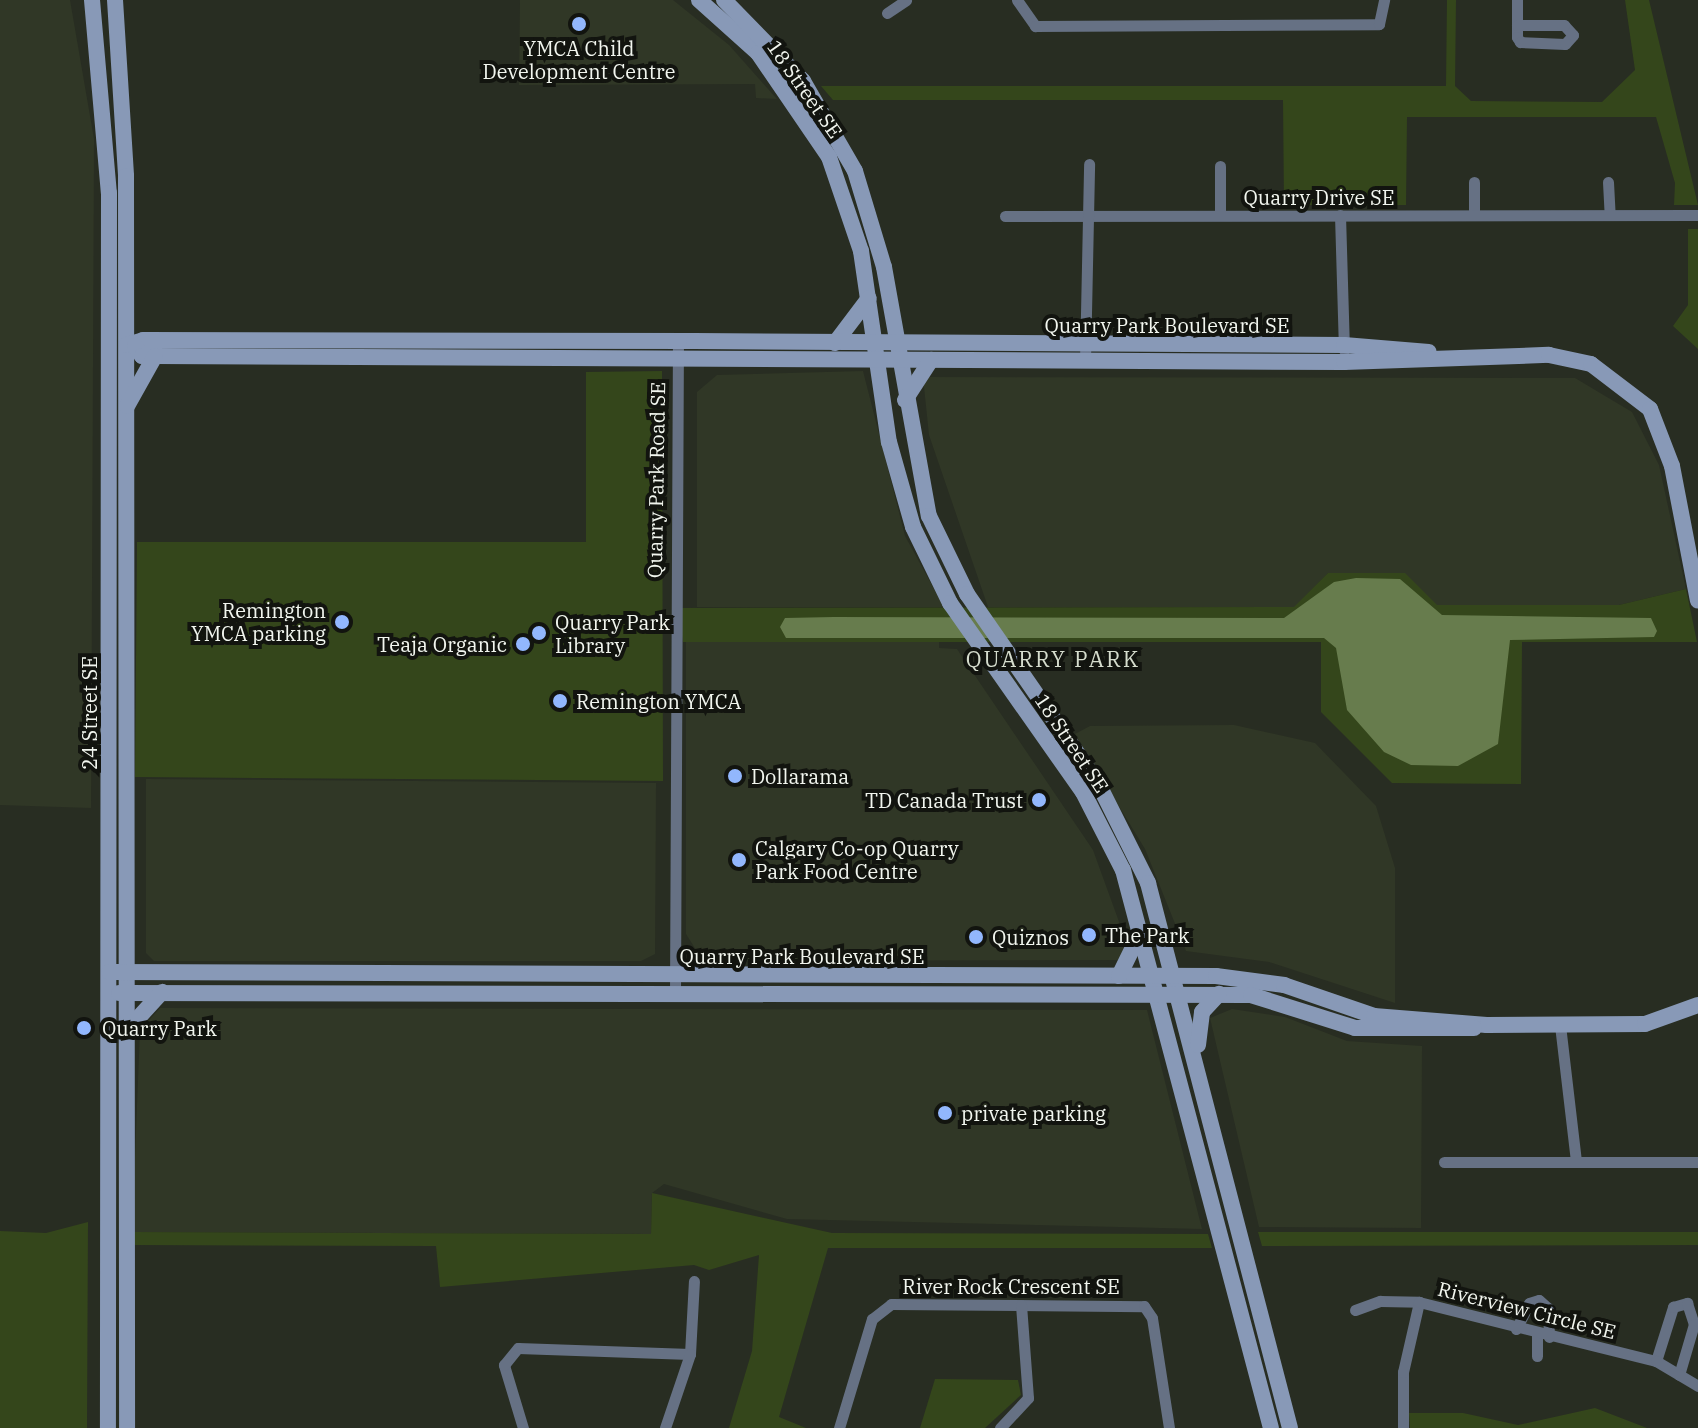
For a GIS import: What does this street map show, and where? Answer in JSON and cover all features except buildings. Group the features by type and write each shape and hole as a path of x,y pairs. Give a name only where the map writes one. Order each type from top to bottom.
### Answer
{"main road":[{"name":"24 Street SE","path":"92,0 109,193 108,1428"},
{"path":"106,0 121,40"},
{"name":"24 Street SE","path":"115,0 121,40 130,346 126,407 127,1428"},
{"name":"18 Street SE","path":"699,0 758,53 810,123 845,196 869,298 900,492 927,561 1083,792 1142,925 1271,1428"},
{"name":"18 Street SE","path":"724,0 803,81 855,171 876,231 903,406 943,549 1117,814 1148,883 1290,1428"},
{"path":"835,343 869,298"},
{"path":"455,348 142,356 130,346 143,340 455,348 678,349 835,343 876,351"},
{"name":"Quarry Park Boulevard SE","path":"896,351 931,360 1344,345 1458,355"},
{"name":"Quarry Park Road SE","path":"678,349 876,351"},
{"name":"Quarry Park Boulevard SE","path":"876,351 1086,353 1344,362 1458,355 1549,355 1591,364 1626,384 1664,438 1698,601"},
{"path":"126,407 155,356"},
{"path":"903,406 911,382 931,360"},
{"path":"1119,976 1138,949 1142,925"},
{"name":"Quarry Park Boulevard SE","path":"109,972 1255,978 1374,1016 1487,1025"},
{"path":"127,1031 135,1013 162,992"},
{"name":"Quarry Park Boulevard SE","path":"110,993 1219,994 1251,995 1355,1028 1645,1024 1698,1005"},
{"path":"1197,1063 1202,1012 1219,994"},
{"path":"1261,1428 1264,1394"}],"street":[{"path":"887,13 906,0"},
{"path":"1017,0 1035,26 1379,24 1384,0"},
{"path":"1517,0 1517,25 1527,45 1565,44 1573,35 1564,25 1517,25"},
{"path":"1086,353 1089,164"},
{"path":"1220,166 1220,214"},
{"path":"1474,182 1474,215"},
{"path":"1608,182 1610,215"},
{"path":"1340,215 1344,362"},
{"name":"Quarry Drive SE","path":"1005,216 1698,215"},
{"name":"Quarry Park Road SE","path":"675,994 678,349"},
{"path":"1560,1025 1576,1161"},
{"path":"1444,1162 1698,1162"},
{"path":"665,1428 690,1354 694,1281"},
{"path":"1516,1329 1529,1303 1539,1300 1548,1308 1537,1356"},
{"path":"1355,1310 1380,1301 1419,1302"},
{"name":"Riverview Circle SE","path":"1403,1428 1403,1372 1419,1302 1543,1336 1656,1361 1698,1386"},
{"path":"1656,1361 1673,1307 1687,1303 1694,1324 1679,1375"},
{"path":"1000,1428 1028,1398 1021,1305"},
{"name":"River Rock Crescent SE","path":"839,1428 880,1308 1021,1305 1148,1308 1169,1428"},
{"path":"523,1428 504,1365 513,1350 690,1354"}],"shaded area":[{"path":"0,0 70,0 94,139 91,808 0,805"},
{"path":"520,0 673,0 729,45 777,99 756,98 755,84 519,85"},
{"path":"1447,0 1456,0 1455,86 1471,101 1602,102 1635,70 1625,0 1649,0 1698,205 1674,205 1675,183 1656,117 1407,117 1406,205 1284,205 1283,100 833,100 821,86 1446,86"},
{"path":"1688,229 1698,229 1698,349 1673,326 1688,305"},
{"path":"662,371 663,781 135,777 137,542 586,542 586,372"},
{"path":"863,371 905,536 944,607 697,607 697,392 717,375"},
{"path":"923,377 1575,378 1632,412 1659,465 1686,589 1619,605 1436,605 1404,573 1328,573 1295,607 988,607 929,435"},
{"path":"1328,573 1405,573 1437,605 1619,605 1686,589 1697,642 1522,642 1521,784 1392,783 1321,712 1321,642 683,642 682,636 682,608 1294,607"},
{"path":"1356,578 1400,579 1442,615 1651,618 1657,631 1654,637 1510,640 1498,744 1458,766 1411,765 1384,752 1347,710 1336,648 1324,638 786,638 780,627 785,618 834,617 1284,618 1334,582"},
{"path":"686,642 939,642 939,648 957,649 1093,850 1126,941 1120,960 703,961 686,934"},
{"path":"1234,725 1315,743 1376,806 1395,868 1395,1003 1269,962 1186,951 1145,849 1075,734 1090,726"},
{"path":"146,779 656,783 655,954 641,961 154,961 146,953"},
{"path":"160,1008 1147,1010 1202,1229 787,1219 664,1184 652,1193 651,1234 132,1232 140,1030"},
{"path":"1232,1009 1285,1017 1347,1041 1422,1046 1421,1228 1259,1227 1210,1018"},
{"path":"652,1193 832,1233 1208,1234 1212,1248 828,1248 779,1417 806,1428 729,1428 752,1351 759,1255 709,1270 694,1265 440,1287 436,1246 133,1245 132,1232 651,1234"},
{"path":"88,1222 87,1428 0,1428 0,1231 46,1233"},
{"path":"1258,1232 1698,1232 1698,1245 1262,1246"},
{"path":"935,1379 1018,1380 1021,1395 985,1428 920,1428"},
{"path":"1595,1408 1647,1428 1410,1428 1409,1413 1463,1413 1518,1425"}],"place":[{"name":"YMCA Child Development Centre","path":"579,24"},
{"name":"Remington YMCA parking","path":"342,622"},
{"name":"Quarry Park Library","path":"539,633"},
{"name":"Teaja Organic","path":"523,644"},
{"name":"Remington YMCA","path":"560,701"},
{"name":"Dollarama","path":"735,776"},
{"name":"TD Canada Trust","path":"1039,800"},
{"name":"Calgary Co-op Quarry Park Food Centre","path":"739,860"},
{"name":"The Park","path":"1089,935"},
{"name":"Quiznos","path":"976,937"},
{"name":"Quarry Park","path":"84,1028"},
{"name":"private parking","path":"945,1113"}],"district":[{"name":"QUARRY PARK","path":"1053,659"}]}
